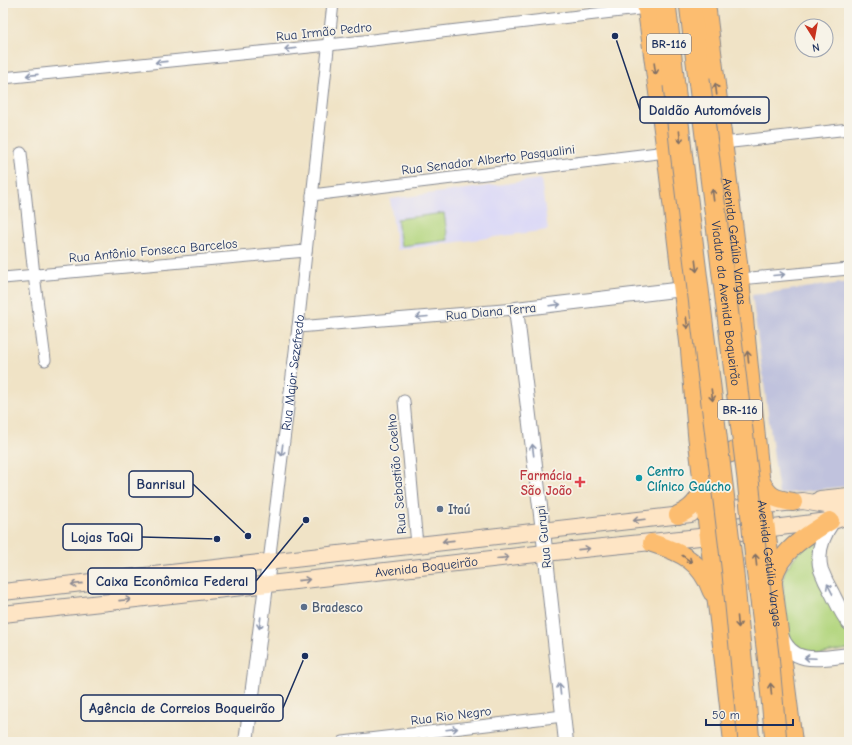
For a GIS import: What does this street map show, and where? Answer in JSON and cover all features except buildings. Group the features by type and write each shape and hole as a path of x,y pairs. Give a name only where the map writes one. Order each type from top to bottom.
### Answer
{"highway":[{"name":"Viaduto da Avenida Boqueirão","path":"690,3 747,472 768,655 776,742"},
{"name":"Viaduto da Avenida Boqueirão","path":"653,5 674,85 733,574 749,742"}],"main road":[{"name":"Avenida Getúlio Vargas","path":"706,3 740,279 763,506 793,742"},
{"path":"653,5 666,152 690,350 697,434 733,742"},
{"path":"697,434 710,450 719,454 724,454 739,449 755,428"},
{"path":"760,479 769,495 782,501 849,496"},
{"path":"678,515 686,512 696,502 703,486"},
{"name":"Avenida Boqueirão","path":"3,592 798,501 849,510"},
{"path":"773,582 778,566 789,551 807,536 839,520"},
{"name":"Avenida Boqueirão","path":"3,614 709,536 839,520"},
{"path":"652,542 680,553 699,569 708,582 714,597 717,611"},
{"path":"717,611 724,600 732,592 738,588 749,586 764,592 775,606"}],"street":[{"name":"Rua Major Sezefredo","path":"246,742 298,327 333,3"},
{"name":"Rua Irmão Pedro","path":"3,78 329,45 653,5"},
{"path":"723,143 849,129"},
{"name":"Rua Senador Alberto Pasqualini","path":"312,195 666,152"},
{"path":"21,153 45,360"},
{"name":"Rua Antônio Fonseca Barcelos","path":"3,278 306,251"},
{"path":"740,279 849,269"},
{"name":"Rua Diana Terra","path":"298,327 516,309 683,289"},
{"name":"Rua Gurupi","path":"516,309 566,742"},
{"name":"Rua Sebastião Coelho","path":"404,401 417,545"},
{"path":"839,520 829,527 824,536 820,547 820,566 824,578 842,613 849,623"},
{"path":"779,632 788,648 797,656 803,658 814,659 849,655"},
{"name":"Rua Rio Negro","path":"343,742 563,716"}],"shaded area":[{"path":"541,179 548,230 397,250 390,199"},
{"path":"849,282 849,486 779,494 752,295"}],"green space":[{"path":"444,213 448,240 401,246 397,219"},
{"path":"817,542 844,627 849,633 849,649 818,654 803,651 795,646 789,638 786,627 783,590 784,572 802,547"}],"place":[{"name":"Daldão Automóveis","path":"615,36"},
{"name":"Centro Clínico Gaúcho","path":"639,478"},
{"name":"Farmácia São João","path":"580,482"},
{"name":"Itaú","path":"440,509"},
{"name":"Caixa Econômica Federal","path":"306,520"},
{"name":"Banrisul","path":"248,536"},
{"name":"Lojas TaQi","path":"217,539"},
{"name":"Bradesco","path":"304,607"},
{"name":"Agência de Correios Boqueirão","path":"305,656"}]}
